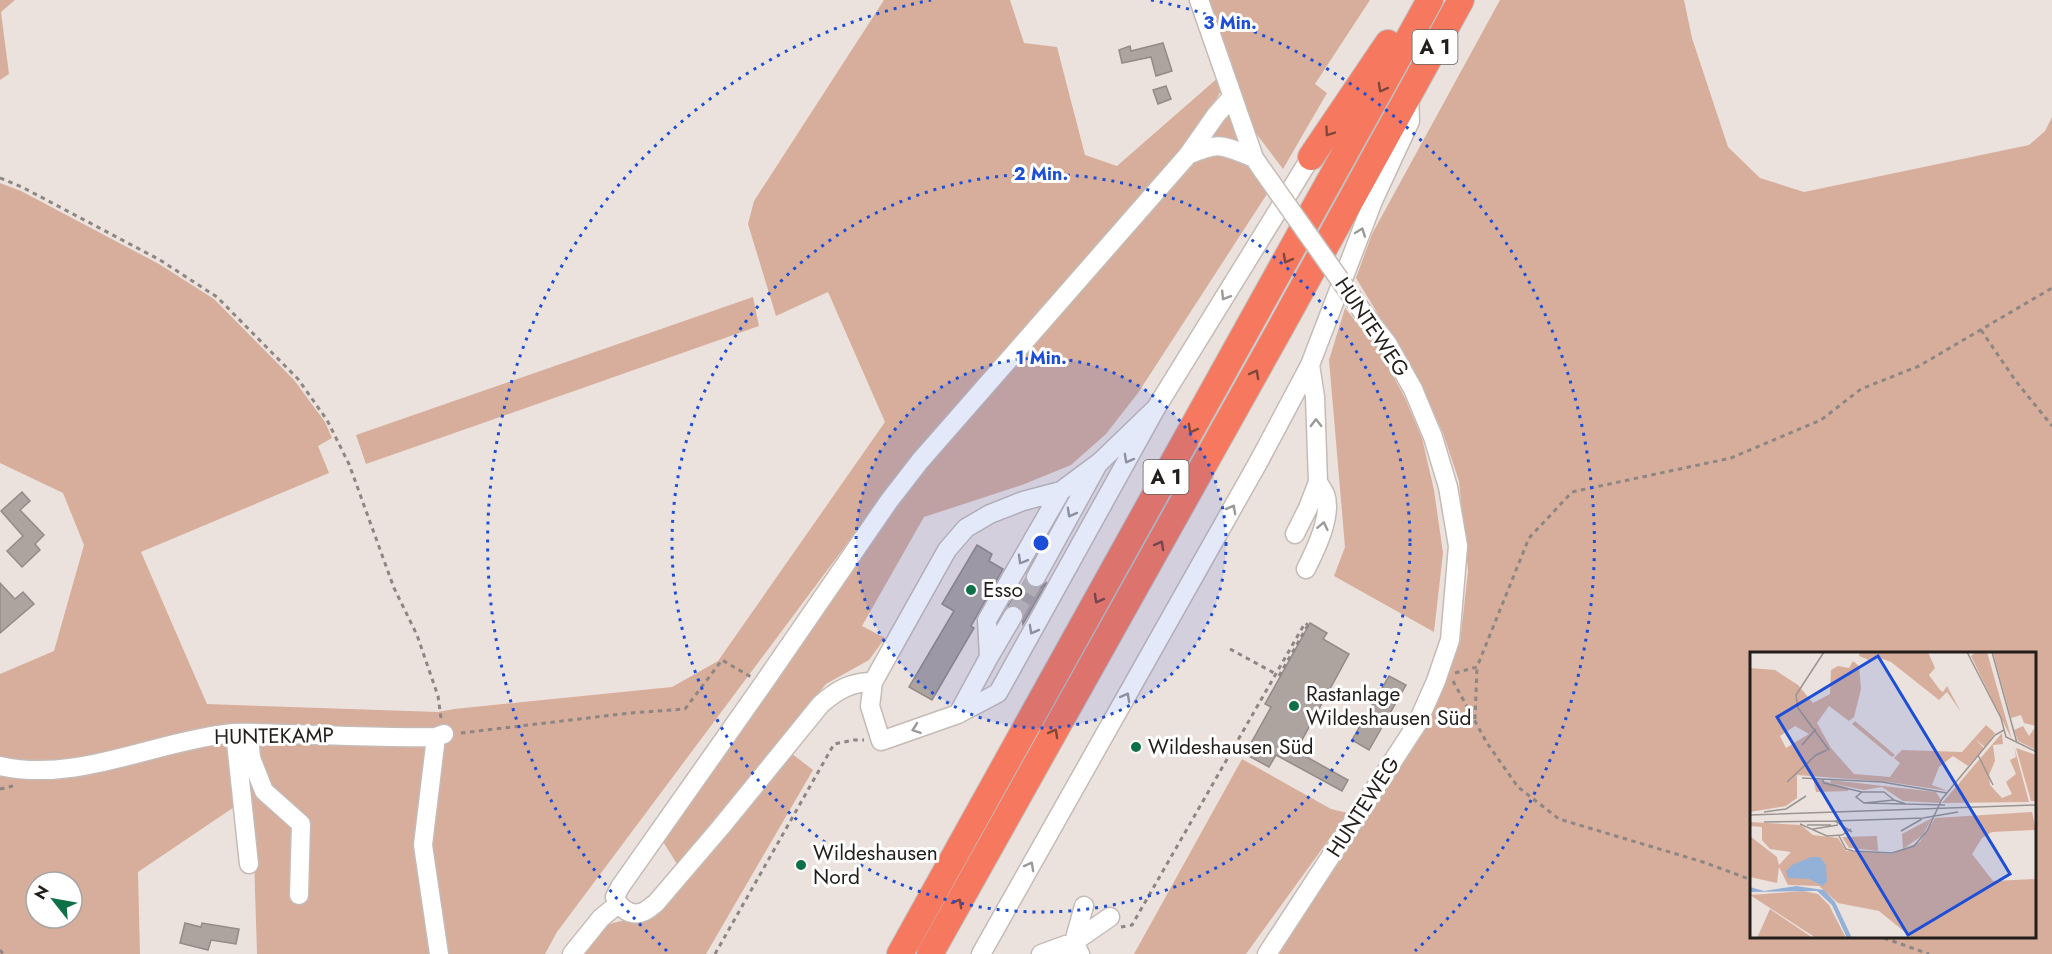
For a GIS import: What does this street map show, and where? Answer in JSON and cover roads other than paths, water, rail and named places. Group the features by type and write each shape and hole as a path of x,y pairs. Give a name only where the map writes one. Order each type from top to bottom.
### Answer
{"highway":[{"path":"1311,158 1405,18 1425,0"},
{"name":"A 1","path":"900,954 1430,0"},
{"name":"A 1","path":"930,954 1276,338 1461,0"}],"street":[{"name":"HUNTEWEG","path":"1198,0 1219,53 1232,97 1259,164 1387,343 1413,388 1433,436 1448,488 1458,546 1450,640 1444,674 1417,724 1267,954"},
{"path":"981,954 1259,462 1310,365 1372,201 1410,121 1409,95"},
{"path":"873,682 837,689 821,704 656,903 644,912 635,913 627,911 618,904 615,897 616,892 889,501 920,461 1188,155 1232,97"},
{"path":"1188,155 1218,145 1259,164"},
{"path":"1156,408 1100,462 1060,491 1023,501 990,514 966,528 947,550 873,682 870,706 881,741 958,714 998,693 1156,408 1311,158"},
{"path":"1295,534 1318,482 1316,397 1310,365"},
{"path":"1036,577 1100,462"},
{"path":"1306,569 1319,544 1325,521 1326,496 1318,482"},
{"path":"989,657 987,620 1060,491"},
{"path":"958,714 1013,616"},
{"path":"242,733 249,864"},
{"path":"242,733 264,791 301,824 299,895"},
{"name":"HUNTEKAMP","path":"0,766 25,771 73,768 196,739 242,733 386,738 440,736 423,845 439,954"},
{"path":"572,954 601,918 618,904"},
{"path":"1077,948 1084,906"},
{"path":"1041,954 1077,948 1116,922"}],"tunnel":[{"path":"1013,616 1036,577"}],"place":[{"name":"Esso","path":"971,590"},
{"name":"Rastanlage Wildeshausen Süd","path":"1294,706"},
{"name":"Wildeshausen Süd","path":"1136,747"},
{"name":"Wildeshausen Nord","path":"801,865"}]}
